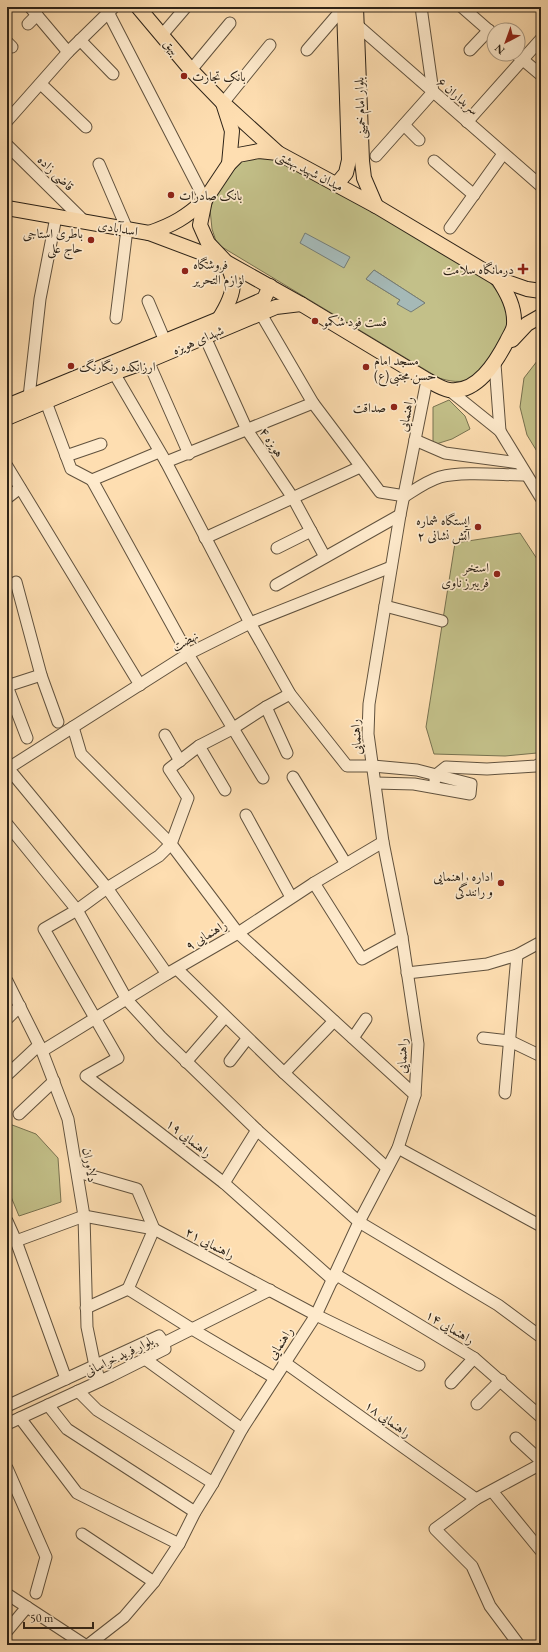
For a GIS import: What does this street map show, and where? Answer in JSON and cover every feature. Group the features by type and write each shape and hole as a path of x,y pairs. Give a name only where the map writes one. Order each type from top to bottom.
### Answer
{"main road":[{"name":"بیهق","path":"138,7 191,70 223,103 278,153"},
{"name":"بلوار امام خمینی","path":"344,7 364,178 376,206"},
{"name":"بلوار امام خمینی","path":"336,185 346,173 349,160 357,25 356,7"},
{"path":"223,103 232,131 229,164"},
{"name":"میدان شهید بهشتی","path":"259,151 278,153 376,206 498,279 509,297 514,314 514,326 495,364 474,384 461,389 449,390 427,380 301,304 226,262 208,243 200,224 205,200 229,164 238,155 259,151"},
{"path":"149,233 170,226 182,219 205,200"},
{"name":"اسدآبادی","path":"7,208 149,233 226,262"},
{"path":"219,319 229,302 232,282 232,277 226,262"},
{"path":"498,279 527,289 541,291"},
{"path":"270,286 270,303"},
{"name":"شهدای هویزه","path":"7,418 261,314 270,303"},
{"name":"شهدای هویزه","path":"7,406 219,319 270,303 301,304"},
{"path":"502,351 527,324 541,316"}],"street":[{"path":"162,36 186,7"},
{"path":"307,50 344,7"},
{"path":"376,156 433,92 421,7"},
{"path":"462,7 486,29"},
{"path":"7,121 68,52 111,10 205,200"},
{"path":"28,24 33,11 68,52"},
{"path":"191,70 230,23"},
{"name":"سربداران ۶","path":"357,25 541,186"},
{"path":"470,50 486,37"},
{"path":"526,51 541,39"},
{"path":"80,40 113,74"},
{"path":"223,103 270,45"},
{"path":"467,122 515,62"},
{"path":"525,62 541,75"},
{"path":"40,84 86,127"},
{"path":"404,125 419,140"},
{"name":"قاضی زاده","path":"7,145 86,222"},
{"path":"450,228 503,154"},
{"path":"434,161 474,195"},
{"path":"99,164 127,229 116,318"},
{"path":"29,397 40,299 56,216"},
{"path":"148,301 165,341"},
{"path":"261,314 313,403 380,492 405,496 420,486 440,477 484,474 526,475"},
{"name":"هویزه ۴","path":"205,337 248,430 292,498 325,557"},
{"path":"148,361 189,454"},
{"path":"495,364 500,431"},
{"path":"114,373 166,462 250,623 290,694 347,766 373,766 417,770 470,784 470,794 414,784 375,783"},
{"name":"راهنمایی","path":"86,1645 124,1617 154,1582 179,1544 195,1512 213,1483 242,1429 284,1362 316,1315 359,1222 398,1148 415,1094 418,1044 402,937 383,842 368,734 369,704 400,515 427,380"},
{"path":"449,390 500,431 541,498"},
{"path":"46,402 71,468 92,480 188,654 263,778"},
{"path":"166,462 313,403"},
{"path":"415,440 445,453 519,463"},
{"path":"66,456 101,444"},
{"path":"92,480 159,452"},
{"path":"7,466 140,685"},
{"path":"205,538 360,467"},
{"path":"7,498 20,488"},
{"path":"276,585 400,515"},
{"path":"278,548 311,531"},
{"name":"نهضت","path":"8,769 188,654 250,623 392,567"},
{"path":"16,582 41,676 58,722"},
{"path":"385,606 442,621"},
{"path":"27,738 7,686 41,676"},
{"path":"97,1018 44,929 77,910 107,888 159,856 171,844 188,798 169,769 200,746 232,729 266,707 290,694"},
{"path":"266,707 288,753"},
{"path":"73,727 81,754 171,844 238,933 415,1094"},
{"path":"165,735 180,761"},
{"path":"200,746 225,790"},
{"path":"434,788 436,775 446,767 486,769 539,767"},
{"path":"8,769 107,888 172,972 225,1018 388,1168"},
{"path":"293,776 346,864"},
{"path":"246,814 291,897"},
{"path":"7,824 77,910 127,1000 186,1062 257,1130 359,1222 498,1305 541,1337"},
{"name":"راهنمایی ۹","path":"7,1075 41,1048 127,1000 238,933 291,897 383,842"},
{"path":"314,883 362,959 402,937"},
{"path":"407,972 487,964 517,955 541,942"},
{"path":"505,1093 517,955"},
{"name":"دلاوران","path":"7,981 41,1048 68,1119 78,1172 84,1216 87,1327 95,1366 100,1381"},
{"path":"7,1019 20,1006"},
{"name":"راهنمایی ۱۹","path":"97,1018 118,1058 86,1076 224,1183 334,1277"},
{"path":"186,1062 225,1018"},
{"path":"353,1038 366,1019"},
{"path":"284,1073 334,1021"},
{"path":"483,1038 510,1041 541,1056"},
{"path":"230,1061 247,1039"},
{"path":"19,1114 54,1081"},
{"path":"224,1183 257,1130"},
{"path":"398,1148 540,1225"},
{"path":"78,1172 137,1189 154,1229 128,1289 86,1308"},
{"path":"16,1241 84,1216"},
{"name":"راهنمایی ۲۱","path":"84,1216 154,1229 316,1315 419,1365"},
{"path":"7,1221 16,1241 66,1379"},
{"name":"راهنمایی ۱۴","path":"334,1277 474,1358 541,1417"},
{"path":"128,1289 275,1378"},
{"path":"164,1343 270,1290"},
{"name":"بلوار فرید خراسانی","path":"7,1406 159,1336 164,1343 164,1349 145,1359 78,1392 7,1424"},
{"path":"451,1383 474,1358"},
{"path":"145,1359 242,1429"},
{"name":"راهنمایی ۱۸","path":"284,1362 476,1499"},
{"path":"477,1404 500,1380"},
{"path":"78,1392 97,1410 213,1483"},
{"path":"48,1405 67,1429 195,1512"},
{"path":"20,1418 76,1493 179,1544"},
{"path":"516,1438 541,1461"},
{"path":"518,1645 490,1606 472,1566 435,1529 476,1499 541,1464"},
{"path":"7,1468 46,1557 36,1593"},
{"path":"492,1490 541,1551"},
{"path":"82,1534 154,1582"},
{"path":"7,1594 86,1645"},
{"path":"7,1631 27,1607"}],"shaded area":[{"path":"253,156 279,159 483,275 495,288 508,311 507,323 501,341 484,367 472,378 464,381 451,381 439,378 217,244 212,229 210,209 219,186 232,166","holes":["374,270 425,303 397,304 400,300 366,279"]},
{"path":"305,233 350,257 344,268 300,243"},
{"path":"374,270 425,303 411,312 397,304 400,300 366,279"},
{"path":"541,356 541,458 527,435 520,407 524,378"},
{"path":"449,400 465,416 470,429 452,439 433,445 433,407"},
{"path":"520,533 541,565 541,750 537,753 505,756 434,754 426,727 455,543"},
{"path":"7,1123 36,1134 58,1158 61,1202 19,1216 7,1187"}],"place":[{"name":"بانک تجارت","path":"184,76"},
{"name":"بانک صادرات","path":"171,195"},
{"name":"باطری استاجی حاج علی","path":"91,240"},
{"name":"درمانگاه سلامت","path":"523,269"},
{"name":"فروشگاه لوازم التحریر","path":"185,271"},
{"name":"فست فود شکمو","path":"315,321"},
{"name":"ارزانکده رنگارنگ","path":"71,366"},
{"name":"مسجد امام حسن مجتبی(ع)","path":"366,367"},
{"name":"صداقت","path":"394,407"},
{"name":"ایستگاه شماره ۲ آتش نشانی","path":"478,527"},
{"name":"استخر فریبرز ناوی","path":"497,574"},
{"name":"اداره راهنمایی و رانندگی","path":"501,883"}]}
